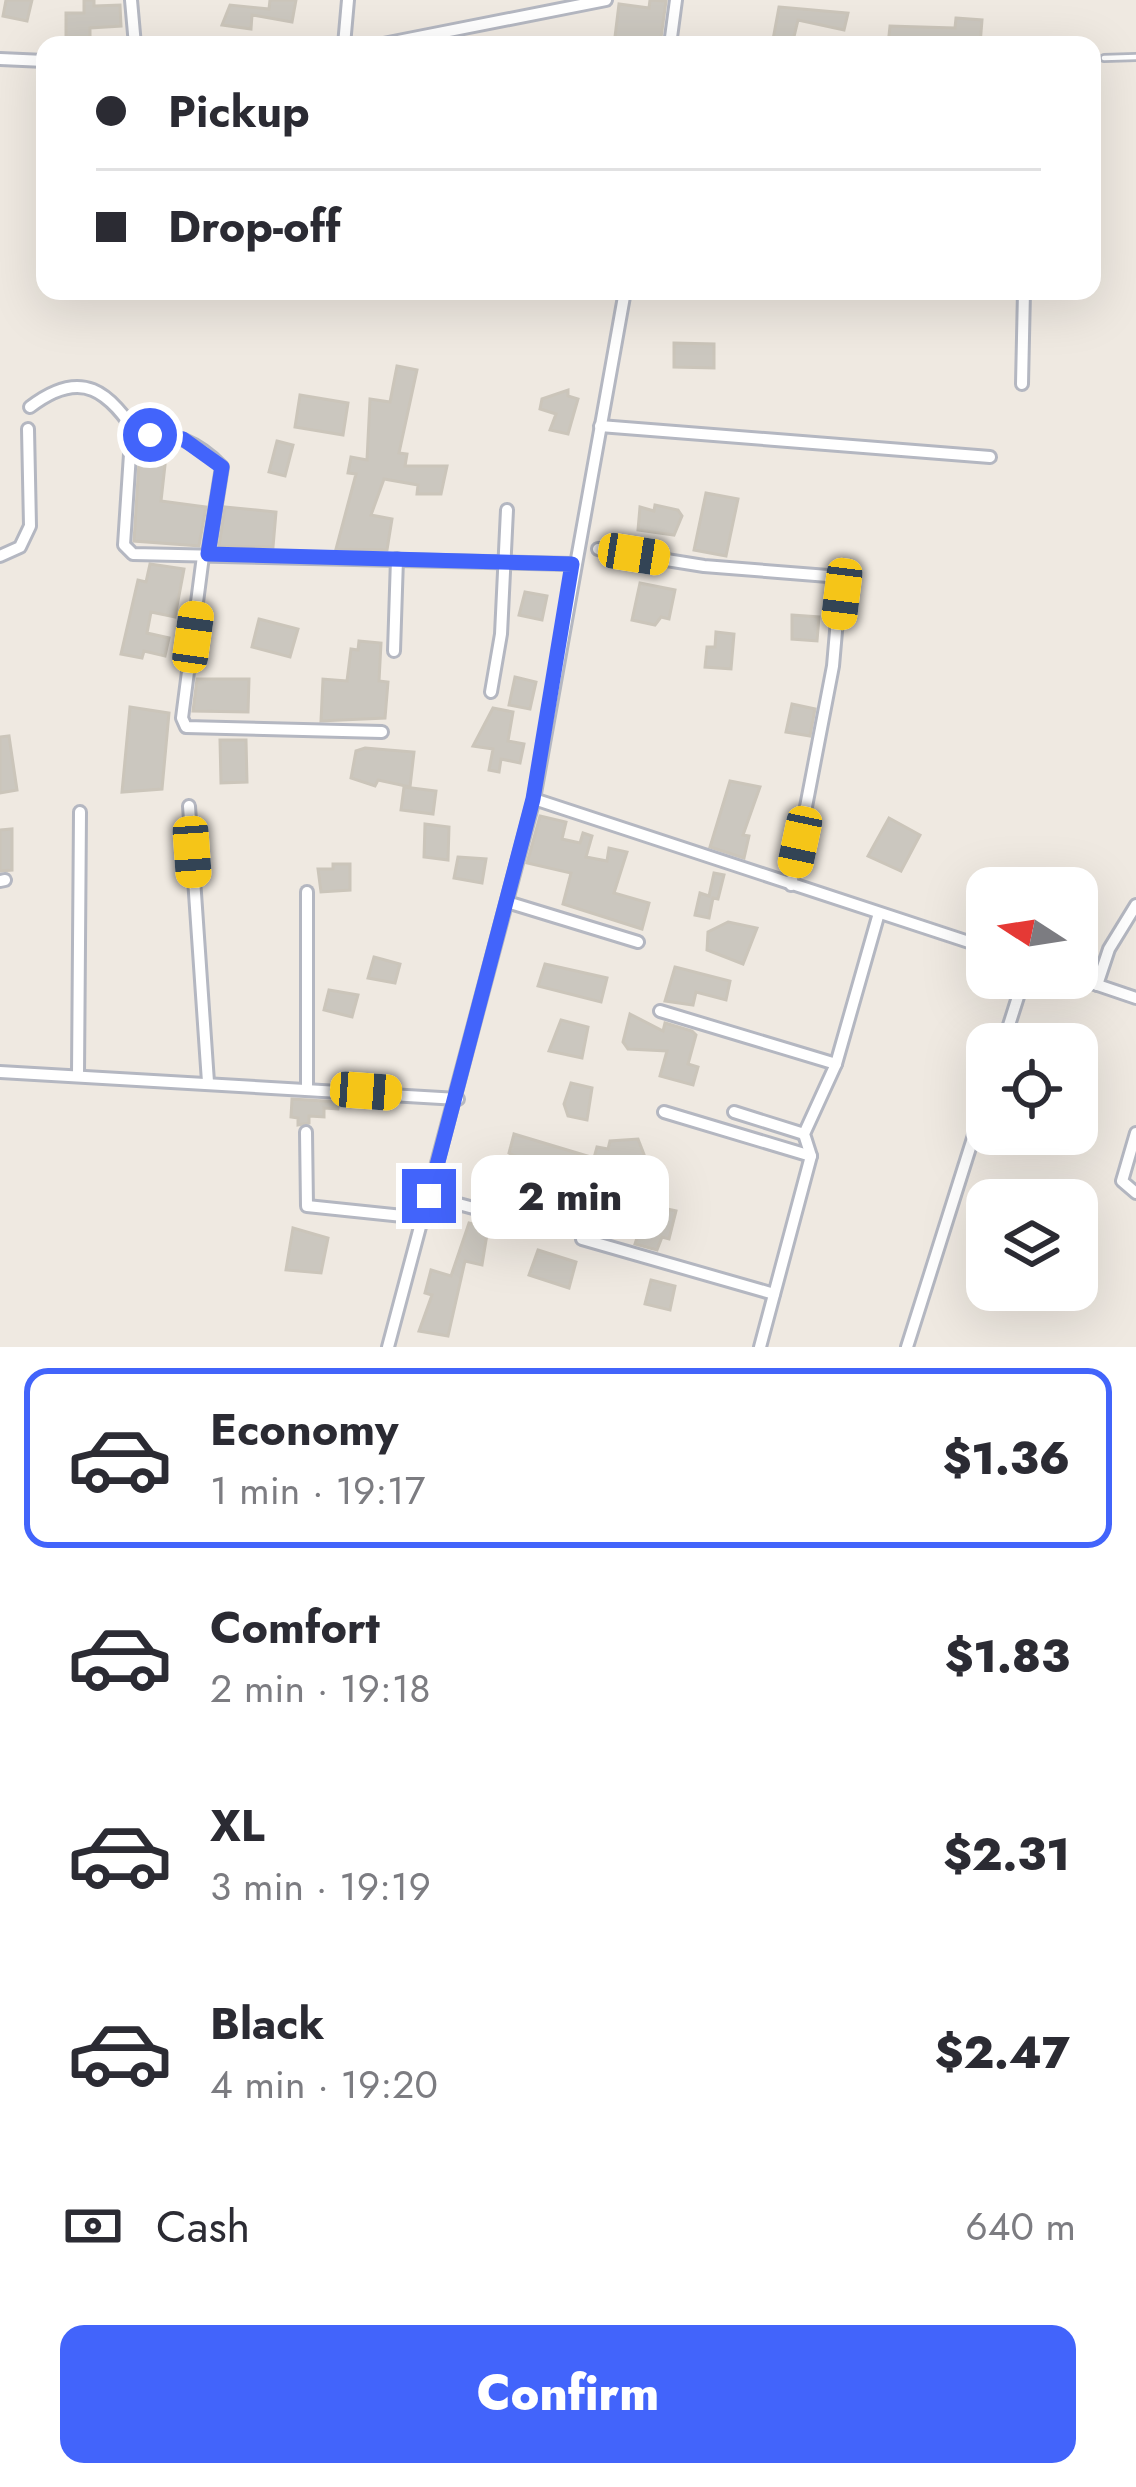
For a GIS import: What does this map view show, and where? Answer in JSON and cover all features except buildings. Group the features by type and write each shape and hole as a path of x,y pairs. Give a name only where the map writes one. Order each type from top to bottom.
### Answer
{"street":[{"path":"131,0 134,36"},
{"path":"345,36 348,0"},
{"path":"421,36 606,0"},
{"path":"671,36 676,0"},
{"path":"0,59 36,61"},
{"path":"388,1347 458,1099 533,799 623,300"},
{"path":"1022,384 1024,300"},
{"path":"30,407 59,388 88,388 111,399 140,439"},
{"path":"600,426 990,457"},
{"path":"0,556 20,547 30,526 28,429"},
{"path":"382,732 186,727 182,718 206,555 222,467 183,439 166,434 140,439 130,454 125,550 206,555 572,564"},
{"path":"491,692 501,634 507,510"},
{"path":"598,549 704,566 828,576 840,585 833,666 791,885"},
{"path":"394,651 397,560"},
{"path":"533,799 966,941"},
{"path":"189,806 208,1082"},
{"path":"78,1075 80,812"},
{"path":"307,1088 308,892"},
{"path":"508,902 638,942"},
{"path":"1098,982 1109,949 1136,905"},
{"path":"760,1347 811,1156 804,1133 836,1064 879,913"},
{"path":"1098,985 1136,998"},
{"path":"660,1011 836,1064"},
{"path":"0,1072 458,1099"},
{"path":"664,1112 811,1156"},
{"path":"734,1112 804,1133"},
{"path":"306,1132 307,1206 422,1218"},
{"path":"1136,1133 1122,1181 1136,1193"},
{"path":"907,1347 968,1155"},
{"path":"429,1196 555,1230"},
{"path":"582,1239 773,1294"}],"lane":[{"path":"1104,58 1136,57"}],"route":[{"path":"150,435 183,439 222,467 208,554 572,564 533,799 429,1196"}]}
